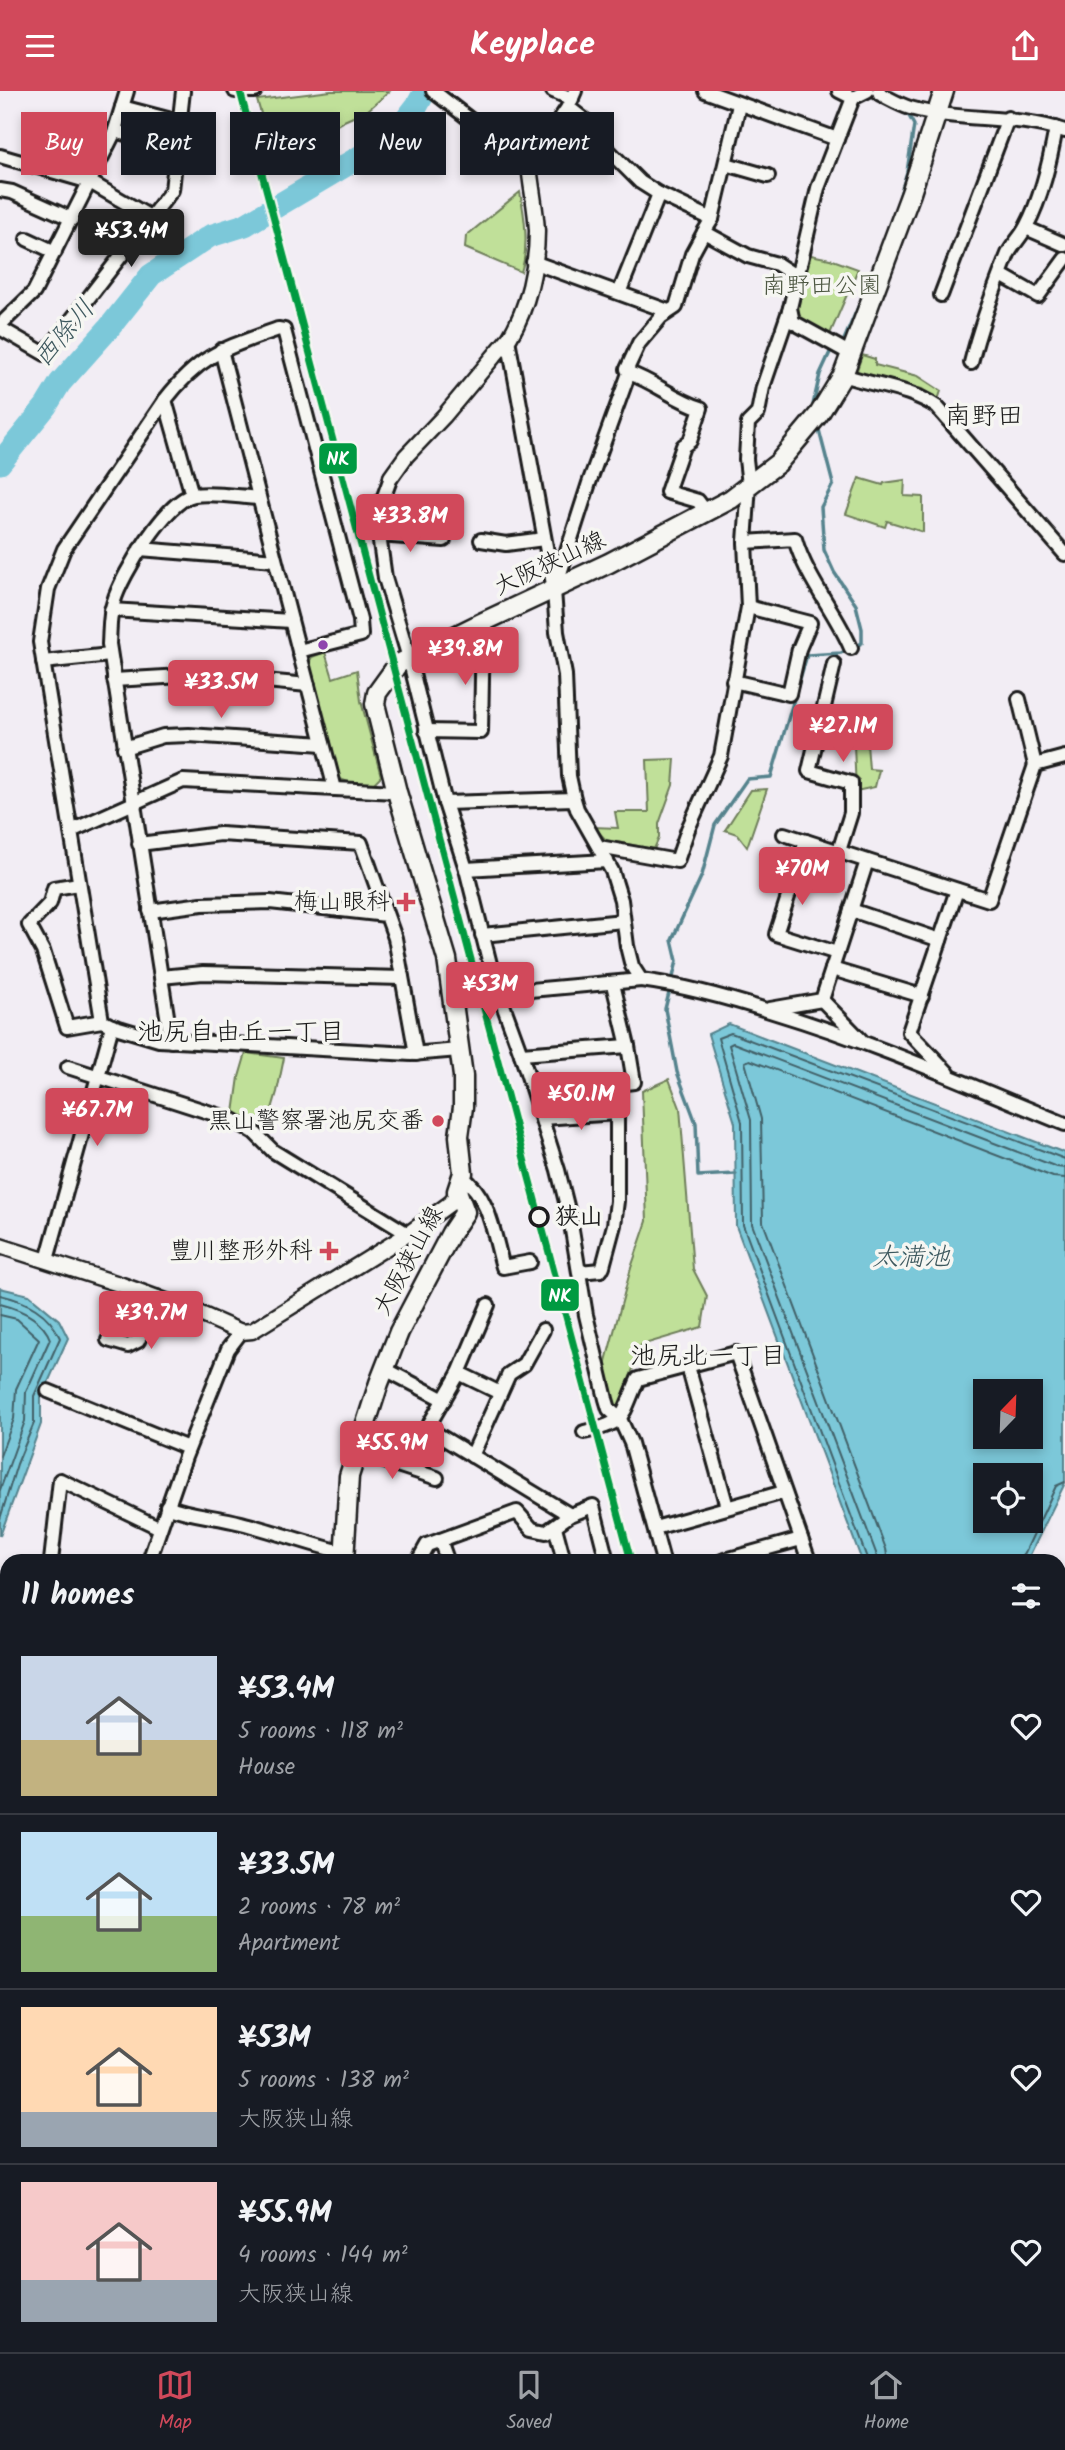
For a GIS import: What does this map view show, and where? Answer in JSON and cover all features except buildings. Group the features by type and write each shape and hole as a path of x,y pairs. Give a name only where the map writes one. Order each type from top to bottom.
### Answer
{"main road":[{"name":"大阪狭山線","path":"345,1554 349,1476 385,1369 399,1332 451,1233 466,1212 460,1184 459,1136 463,1076 447,959 397,792 375,704 377,693 394,667 409,658 554,590 731,499 778,463 819,414 843,375 911,193 944,91"}],"street":[{"path":"127,91 114,131 34,292 0,326 45,354 172,190 173,175"},
{"path":"180,112 183,91"},
{"path":"235,91 255,91"},
{"path":"553,91 571,99 600,142 640,181 659,194 712,219"},
{"path":"705,91 837,139"},
{"path":"839,91 853,98"},
{"path":"599,847 677,862 688,829 721,756 748,607 745,542 749,485 748,423 758,413 763,387 790,308 818,188 853,98 867,91"},
{"path":"879,91 908,108 1008,118 1061,130 1026,227 1010,251 1000,275 971,363"},
{"path":"434,92 450,96 468,112"},
{"path":"554,590 629,373 627,369 639,342 668,311 676,307 692,254 712,219 739,105"},
{"path":"122,107 142,112"},
{"path":"941,295 1008,118"},
{"path":"114,131 121,133"},
{"path":"0,156 90,182 150,217"},
{"path":"726,164 768,176"},
{"path":"530,175 537,232 527,299 508,339 444,416 406,456 391,477 383,499 379,535 385,578 409,658 445,803 466,869 498,993 542,1118 569,1218 606,1399 609,1409 620,1419 631,1443 661,1554"},
{"path":"0,190 12,192 72,219"},
{"path":"620,293 659,194"},
{"path":"1026,227 1065,246"},
{"path":"704,232 748,256 777,264 797,277"},
{"path":"27,239 55,253"},
{"path":"1000,275 1038,296 1065,259"},
{"path":"533,262 668,311"},
{"path":"790,308 793,322 851,354"},
{"path":"47,1260 99,1077 107,1023 79,884 40,642 48,589 64,549 164,400 183,377 206,358 221,350 278,330 284,330 360,620 361,635 299,651"},
{"path":"508,339 554,590 557,632 565,675 569,776 577,809 607,861 621,900 632,966 641,980"},
{"path":"221,350 335,789"},
{"path":"629,373 645,378 687,403 701,408 690,441 682,446 667,492 698,501 706,512"},
{"path":"843,375 871,385 923,397 937,407 1065,554"},
{"path":"164,400 192,495"},
{"path":"171,1041 110,655 111,610 120,585 140,549 164,516 192,495 259,498"},
{"path":"379,535 444,540"},
{"path":"481,540 506,544 544,539"},
{"path":"745,542 795,539 800,557 839,621 851,648"},
{"path":"140,549 275,560"},
{"path":"733,681 789,694 799,649 810,623 748,607"},
{"path":"111,610 291,621"},
{"path":"426,731 481,732 483,622"},
{"path":"43,661 110,655"},
{"path":"834,664 809,771 851,783 851,813 839,851"},
{"path":"114,680 199,675 308,685"},
{"path":"784,834 989,900 1035,765 1019,699"},
{"path":"124,748 163,736 189,735 323,744"},
{"path":"1035,765 1065,757"},
{"path":"71,831 183,781 397,792"},
{"path":"445,803 574,799"},
{"path":"139,844 220,834 361,843 395,938 416,1054"},
{"path":"806,841 776,934 837,953"},
{"path":"466,869 607,861"},
{"path":"822,1000 867,861"},
{"path":"79,884 54,888 50,903 29,925 43,951 67,1027 107,1023 159,1040 171,1041 416,1054 459,1050"},
{"path":"952,1078 909,1033 957,890"},
{"path":"150,911 202,904 270,902 386,915"},
{"path":"851,910 940,940"},
{"path":"482,935 623,921"},
{"path":"832,969 922,996"},
{"path":"161,977 203,973 402,978"},
{"path":"498,993 641,980 664,983 766,1010 863,1042 1065,1124"},
{"path":"579,1272 601,1271 614,1225 617,1084 634,1082 613,984"},
{"path":"766,1010 822,1000"},
{"path":"822,1000 863,1042"},
{"path":"521,1054 628,1046"},
{"path":"68,1067 233,1120 254,1132 273,1151 408,1234"},
{"path":"542,1118 617,1113"},
{"path":"0,1246 157,1297 241,1332 253,1331 408,1234 452,1202 460,1184 475,1185 483,1199 503,1267 530,1262"},
{"path":"108,1340 128,1346 138,1341 157,1297"},
{"path":"488,1305 459,1373 430,1423 430,1430 570,1515"},
{"path":"472,1456 509,1374 524,1364 543,1330"},
{"path":"151,1554 188,1448 228,1349 241,1332"},
{"path":"584,1432 608,1427 620,1419 638,1379 736,1353 806,1554"},
{"path":"688,1366 727,1507"},
{"path":"385,1369 443,1400"},
{"path":"459,1373 500,1393"},
{"path":"48,1391 188,1448"},
{"path":"357,1452 437,1478"},
{"path":"52,1554 60,1480 159,1528"},
{"path":"654,1528 784,1492"},
{"path":"167,1506 185,1513 239,1522 336,1554"},
{"path":"422,1554 427,1545 517,1512 532,1529 546,1532 570,1515 593,1506 605,1554"},
{"path":"555,1527 562,1554"},
{"path":"747,1554 801,1539"},
{"path":"440,1540 445,1554"}],"green space":[{"path":"331,91 390,91 367,111 354,112 354,117 340,123 340,112 261,112 257,100"},
{"path":"520,192 526,243 521,272 465,248 466,236"},
{"name":"南野田公園","path":"806,254 858,269 827,341 793,322"},
{"path":"862,355 875,359 875,365 918,376 941,391 938,400 922,389 856,373"},
{"path":"859,478 883,485 905,480 904,496 923,497 923,532 887,521 885,527 846,514"},
{"path":"325,652 333,678 357,670 361,701 381,776 373,784 340,779 309,662 312,657"},
{"path":"867,744 869,769 879,770 875,787 856,791 854,745"},
{"path":"675,759 673,785 659,824 659,838 654,849 606,840 594,827 618,828 615,812 649,812 647,760"},
{"path":"767,789 747,847 737,834 725,830 751,790"},
{"path":"246,1053 284,1058 267,1126 233,1120 239,1077"},
{"path":"669,1079 680,1108 693,1269 707,1296 702,1327 641,1345 617,1415 601,1380 631,1268 647,1221 642,1091"}],"water":[{"name":"太満池","path":"729,1024 1065,1153 1065,1483 1043,1528 1043,1463 973,1463 973,1533 1041,1533 1030,1554 859,1554 736,1226 735,1123 708,1034"},
{"path":"0,1288 29,1295 59,1320 68,1338 41,1398 41,1424 0,1536"}],"waterway":[{"name":"西除川","path":"0,463 46,406 60,383 151,275 210,236 245,225 373,149 398,130 425,91"},
{"path":"872,92 875,99 889,105"},
{"path":"895,212 907,172 914,125 909,116 900,110"},
{"path":"839,343 844,340 870,279"},
{"path":"813,405 820,374 832,348"},
{"path":"819,430 833,484 821,507 824,550 834,572 856,605 862,629 862,643 854,647"},
{"path":"736,1174 698,1176 696,1123 677,1072 665,1009 677,961 672,940 702,875 715,825 747,779 771,777 807,655 841,653 847,650"}],"transit line":[{"name":"NK","path":"240,91 629,1554"}],"place":[{"name":"梅山眼科","path":"406,902"},
{"name":"黒山警察署池尻交番","path":"438,1121"},
{"name":"狭山","path":"539,1217"},
{"name":"豊川整形外科","path":"329,1251"}],"district":[{"name":"南野田","path":"984,417"},
{"name":"池尻自由丘一丁目","path":"241,1033"},
{"name":"池尻北一丁目","path":"708,1357"}]}
